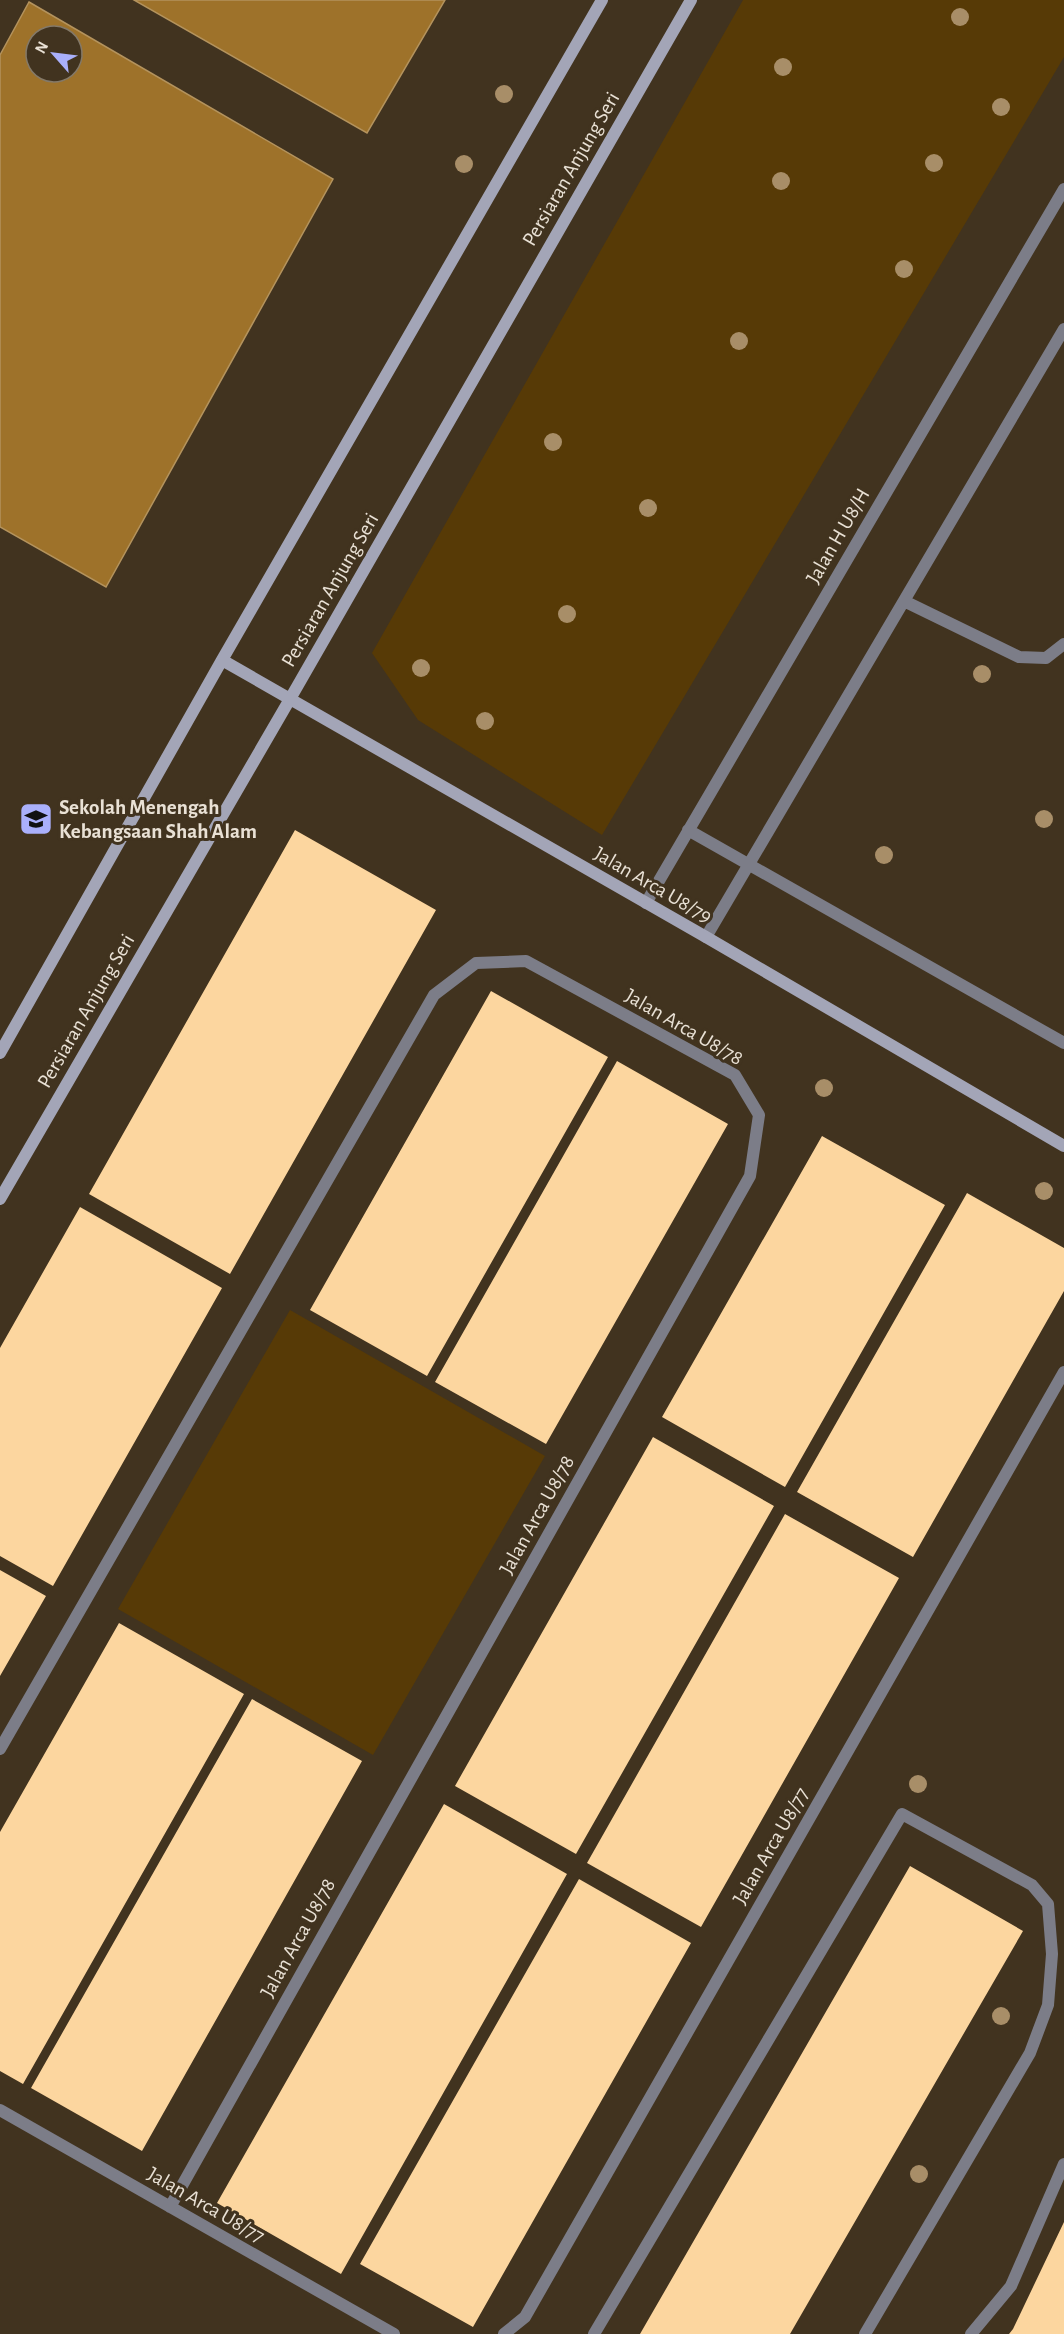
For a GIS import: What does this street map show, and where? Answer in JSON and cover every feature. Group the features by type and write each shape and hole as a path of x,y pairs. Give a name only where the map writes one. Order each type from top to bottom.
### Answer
{"street":[{"path":"0,1053 222,660 602,0"},
{"name":"Persiaran Anjung Seri","path":"0,1199 691,0"},
{"name":"Jalan H U8/H","path":"646,903 1064,189"},
{"path":"706,938 1064,329"},
{"path":"904,601 1019,657 1046,658 1064,644"},
{"name":"Jalan Arca U8/79","path":"222,660 1064,1146"},
{"path":"688,830 747,866 1064,1043"},
{"name":"Jalan Arca U8/78","path":"0,1749 434,995 476,963 526,961 735,1075 759,1115 750,1176 170,2207"},
{"name":"Jalan Arca U8/77","path":"504,2334 525,2317 1064,1372"},
{"path":"594,2334 902,1814 1032,1885 1048,1904 1052,1954 1048,2005 1030,2053 865,2334"},
{"name":"Jalan Arca U8/77","path":"0,2110 394,2334"},
{"path":"971,2334 1011,2286 1064,2164"}],"shaded area":[{"path":"134,0 445,0 367,133"},
{"path":"743,0 1064,0 1064,57 602,835 418,720 372,653"},
{"path":"29,2 67,24 24,24 24,84 84,84 84,34 333,179 106,587 0,527 0,55"},
{"path":"290,1310 545,1456 373,1755 118,1609"}],"building":[{"path":"295,830 436,910 230,1274 89,1194"},
{"path":"491,991 608,1057 427,1376 310,1310"},
{"path":"617,1061 728,1124 546,1444 435,1382"},
{"path":"822,1136 945,1205 785,1487 662,1417"},
{"path":"967,1193 1064,1248 1064,1291 913,1557 797,1492"},
{"path":"80,1207 222,1288 53,1586 0,1556 0,1348"},
{"path":"653,1437 774,1506 576,1854 455,1786"},
{"path":"785,1514 899,1578 701,1927 587,1863"},
{"path":"0,1570 46,1596 0,1676"},
{"path":"119,1623 244,1694 23,2084 0,2071 0,1832"},
{"path":"252,1699 362,1761 142,2151 31,2088"},
{"path":"444,1804 567,1874 341,2274 217,2203"},
{"path":"910,1866 1023,1931 790,2334 640,2334"},
{"path":"579,1879 691,1943 473,2327 360,2264"},
{"path":"1064,2222 1064,2334 1009,2334 1013,2329"}],"place":[{"name":"Sekolah Menengah Kebangsaan Shah Alam","path":"36,819"}]}
